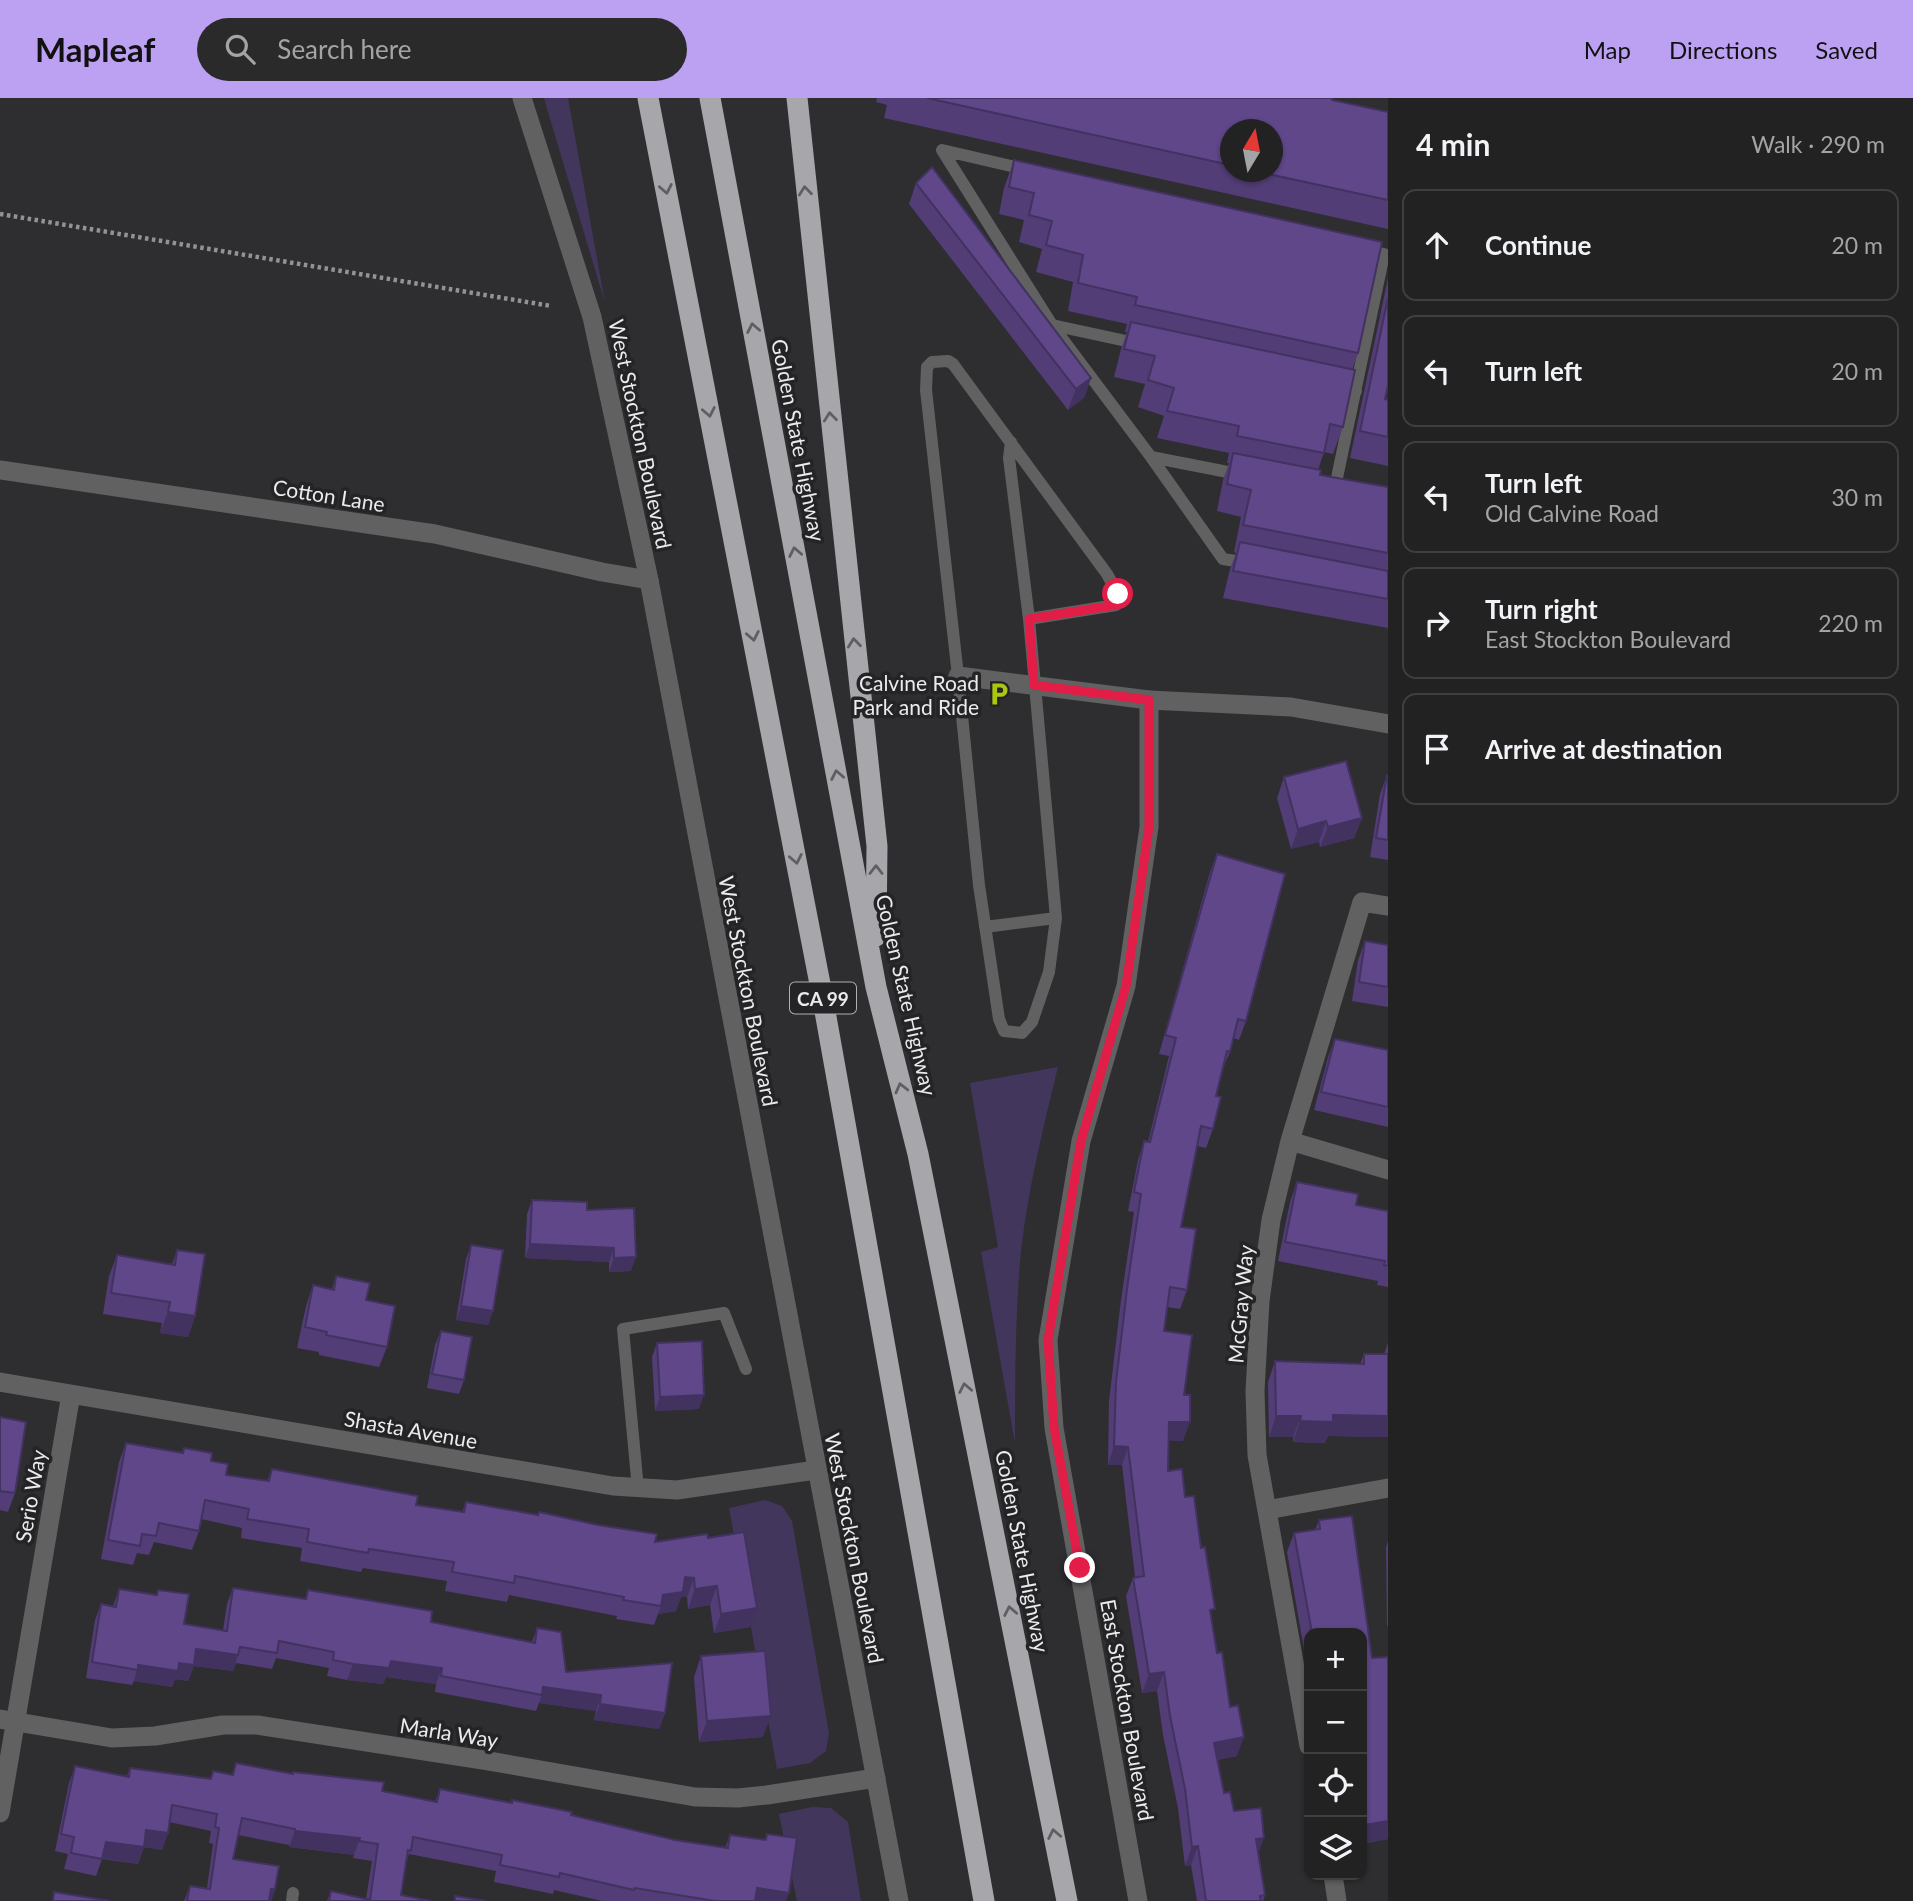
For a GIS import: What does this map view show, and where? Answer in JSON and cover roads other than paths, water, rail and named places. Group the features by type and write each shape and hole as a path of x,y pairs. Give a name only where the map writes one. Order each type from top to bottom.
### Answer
{"highway":[{"path":"640,98 660,159"},
{"name":"CA 99","path":"648,98 821,989 984,1901"},
{"name":"Golden State Highway","path":"710,98 876,987 918,1154 1067,1901"},
{"path":"797,98 803,174 877,846 876,987"}],"street":[{"name":"West Stockton Boulevard","path":"522,98 592,317 649,580 899,1901"},
{"name":"Cotton Lane","path":"0,470 435,534 649,580"},
{"path":"958,676 1149,700 1291,707 1388,724"},
{"name":"East Stockton Boulevard","path":"1138,1901 1054,1428 1048,1340 1081,1141 1126,986 1149,827 1149,700"},
{"name":"McGray Way","path":"1304,1718 1257,1455 1255,1423 1260,1301 1271,1220 1290,1141 1362,902 1388,906"},
{"path":"1290,1141 1388,1170"},
{"name":"Shasta Avenue","path":"0,1382 638,1489 677,1490 816,1470"},
{"name":"Serio Way","path":"0,1813 8,1721 71,1394"},
{"path":"1267,1510 1388,1488"},
{"name":"Marla Way","path":"8,1721 112,1738 155,1736 223,1725 257,1725 483,1760 695,1797 738,1798 876,1778"},
{"path":"1333,1880 1337,1901"}],"lane":[{"path":"1036,172 942,150 1052,325 1223,559 1264,567"},
{"path":"1347,495 1327,492 1356,391 1384,254 1357,247"},
{"path":"1052,325 1158,348"},
{"path":"1011,442 1009,458 1029,619 1056,918 1049,972 1032,1022 1022,1033 1004,1031 999,1019 985,927 926,390 927,367 932,362 948,361 953,364 1011,442 1107,574 1118,594 1116,605 1029,619"},
{"path":"1316,382 1356,391"},
{"path":"1151,457 1255,477"},
{"path":"985,927 1056,918"},
{"path":"638,1489 623,1329 724,1312 746,1369"}],"place":[{"name":"Calvine Road Park and Ride","path":"999,694"}]}
